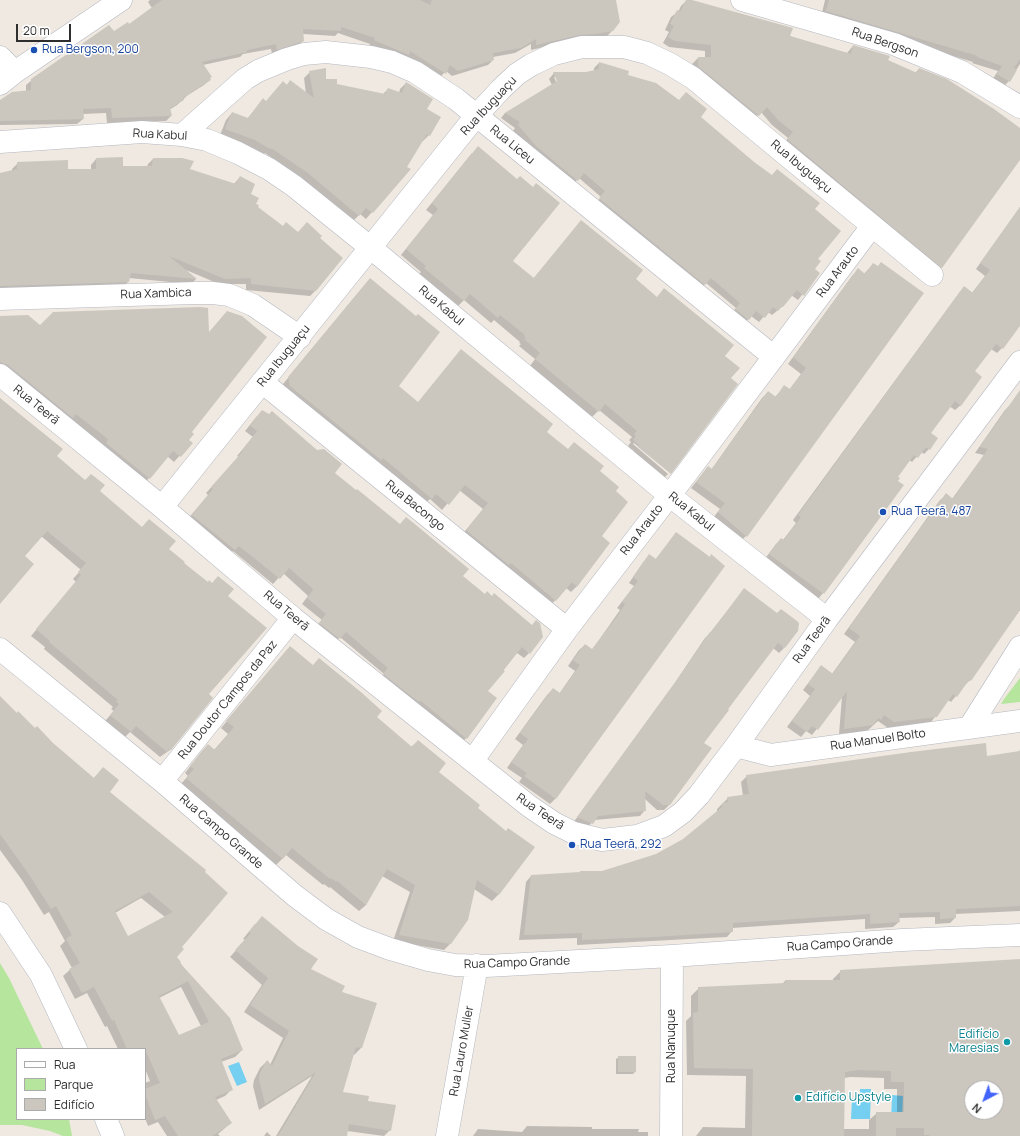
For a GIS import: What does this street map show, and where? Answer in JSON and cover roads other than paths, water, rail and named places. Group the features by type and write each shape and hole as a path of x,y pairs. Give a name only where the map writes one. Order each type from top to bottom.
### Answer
{"street":[{"path":"0,57 8,78 121,0"},
{"name":"Rua Bergson","path":"742,0 894,44 962,72 1020,107"},
{"name":"Rua Ibuguaçu","path":"162,507 372,248 476,116 517,74 531,65 554,54 582,47 624,47 647,54 670,64 693,78 932,275"},
{"name":"Rua Liceu","path":"182,134 229,92 258,71 287,59 304,54 326,52 371,57 392,62 415,72 456,99 774,357"},
{"name":"Rua Kabul","path":"0,142 142,132 182,134 207,140 238,153 269,169 294,186 372,248 670,495 827,619"},
{"name":"Rua Arauto","path":"473,760 567,629 670,495 872,226"},
{"name":"Rua Xambica","path":"0,299 195,293 229,295 253,305 300,337"},
{"name":"Rua Teerã","path":"0,375 162,507 293,618 529,806 554,823 574,833 602,840 637,836 664,826 684,812 699,795 827,619 1020,362"},
{"name":"Rua Bacongo","path":"262,382 567,629"},
{"name":"Rua Doutor Campos da Paz","path":"162,781 293,618"},
{"path":"969,728 1020,647"},
{"name":"Rua Campo Grande","path":"0,648 162,781 294,895 326,919 358,937 390,949 428,960 455,964 477,965 672,956 902,940 1020,935"},
{"name":"Rua Manuel Bolto","path":"736,746 771,754 1020,721"},
{"path":"0,913 41,975 76,1048"},
{"name":"Rua Nanuque","path":"671,1136 672,956"},
{"name":"Rua Lauro Muller","path":"447,1136 477,965"},
{"path":"106,1120 113,1136"}],"water":[{"path":"239,1062 247,1082 237,1086 228,1066"},
{"path":"860,1089 871,1089 870,1119 851,1119 852,1098 860,1098"},
{"path":"892,1095 903,1096 902,1123 891,1123"}],"place":[{"name":"Rua Bergson, 200","path":"34,50"},
{"name":"Rua Teerã, 487","path":"883,512"},
{"name":"Rua Teerã, 292","path":"572,845"},
{"name":"Edifício Maresias","path":"1007,1042"},
{"name":"Edifício Upstyle","path":"798,1098"}]}
